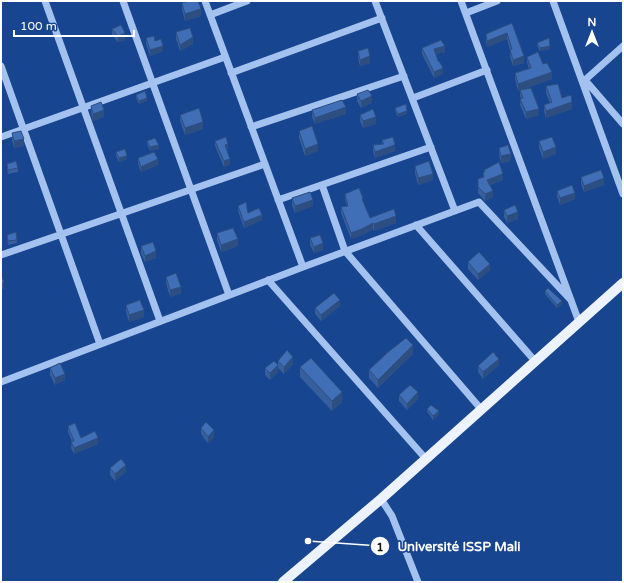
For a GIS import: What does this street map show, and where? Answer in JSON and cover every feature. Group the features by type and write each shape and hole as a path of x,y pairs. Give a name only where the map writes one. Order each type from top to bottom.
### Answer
{"main road":[{"path":"289,580 623,283"}],"street":[{"path":"45,1 160,321"},
{"path":"123,1 229,295"},
{"path":"205,1 302,266"},
{"path":"210,14 247,1"},
{"path":"375,1 455,211"},
{"path":"461,1 579,322"},
{"path":"466,12 497,1"},
{"path":"553,1 623,194"},
{"path":"231,73 382,18"},
{"path":"623,46 585,80 623,124"},
{"path":"1,137 225,57"},
{"path":"1,66 100,344"},
{"path":"413,98 487,70"},
{"path":"251,127 404,76"},
{"path":"278,200 431,147"},
{"path":"1,255 265,164"},
{"path":"322,185 345,251 481,409"},
{"path":"1,382 302,266 479,202 571,300"},
{"path":"416,225 535,361"},
{"path":"268,280 426,459"},
{"path":"381,499 392,516 418,582"}],"building":[{"path":"198,1 201,9 185,14 182,3"},
{"path":"512,23 524,56 513,60 510,50 512,49 507,33 487,41 486,34"},
{"path":"121,25 125,33 118,36 112,29"},
{"path":"190,28 193,37 180,45 176,32"},
{"path":"154,36 155,41 161,39 163,46 150,50 146,38"},
{"path":"549,38 550,46 540,48 537,43"},
{"path":"441,40 445,46 434,49 438,61 443,68 434,72 422,48"},
{"path":"368,48 370,56 360,60 358,51"},
{"path":"538,52 543,64 547,63 552,72 518,84 515,73 531,68 527,57"},
{"path":"558,84 562,98 571,95 572,102 546,111 544,105 552,102 546,86"},
{"path":"531,88 539,109 526,112 520,99 523,98 520,90"},
{"path":"368,90 372,96 361,101 357,94"},
{"path":"145,91 147,98 139,101 136,95"},
{"path":"342,100 346,107 315,118 312,110"},
{"path":"101,102 104,110 93,114 91,106"},
{"path":"406,104 407,111 398,114 395,108"},
{"path":"199,108 203,122 185,128 180,115"},
{"path":"373,109 376,117 363,121 360,115"},
{"path":"312,126 318,144 305,149 299,131"},
{"path":"21,131 24,139 14,141 12,133"},
{"path":"226,137 228,144 225,145 230,159 224,161 215,141"},
{"path":"393,137 395,145 375,152 373,145 384,144 382,140"},
{"path":"552,137 556,147 543,152 539,141"},
{"path":"155,138 159,145 150,147 147,141"},
{"path":"508,145 511,154 501,156 499,148"},
{"path":"125,149 127,156 119,158 116,152"},
{"path":"154,152 158,159 141,167 138,158"},
{"path":"16,161 18,168 8,170 7,164"},
{"path":"429,161 433,174 418,178 415,166"},
{"path":"499,162 503,174 487,180 493,191 485,194 478,187 478,179 484,177 484,170"},
{"path":"601,170 604,178 584,186 581,177"},
{"path":"572,185 575,193 560,198 557,191"},
{"path":"359,188 370,218 394,209 396,216 374,224 373,223 351,233 341,207 348,206 345,194"},
{"path":"310,192 313,200 295,206 292,198"},
{"path":"246,202 248,213 259,208 262,215 244,222 238,206"},
{"path":"515,205 518,212 507,216 504,210"},
{"path":"233,228 238,239 221,245 217,233"},
{"path":"16,232 17,240 8,241 7,235"},
{"path":"320,235 323,243 314,247 310,238"},
{"path":"153,242 156,251 145,256 141,246"},
{"path":"479,252 490,264 478,274 468,262"},
{"path":"176,273 181,287 170,290 166,277"},
{"path":"1,275 4,282 1,283"},
{"path":"548,288 562,301 557,305 545,291"},
{"path":"334,293 340,300 321,315 315,308"},
{"path":"140,300 144,310 129,315 126,305"},
{"path":"406,338 413,345 378,380 369,370"},
{"path":"287,350 293,357 284,367 278,361"},
{"path":"493,352 499,359 483,372 478,366"},
{"path":"311,358 342,392 332,401 300,367"},
{"path":"274,361 278,365 270,373 265,368"},
{"path":"60,363 65,374 55,378 50,368"},
{"path":"410,385 418,392 407,404 399,395"},
{"path":"431,405 439,411 433,416 427,409"},
{"path":"206,422 214,430 208,437 201,428"},
{"path":"75,423 81,438 95,431 98,438 74,448 71,442 74,441 68,426"},
{"path":"121,459 126,465 115,474 110,468"}],"place":[{"name":"Université ISSP Mali","path":"308,541"}]}
